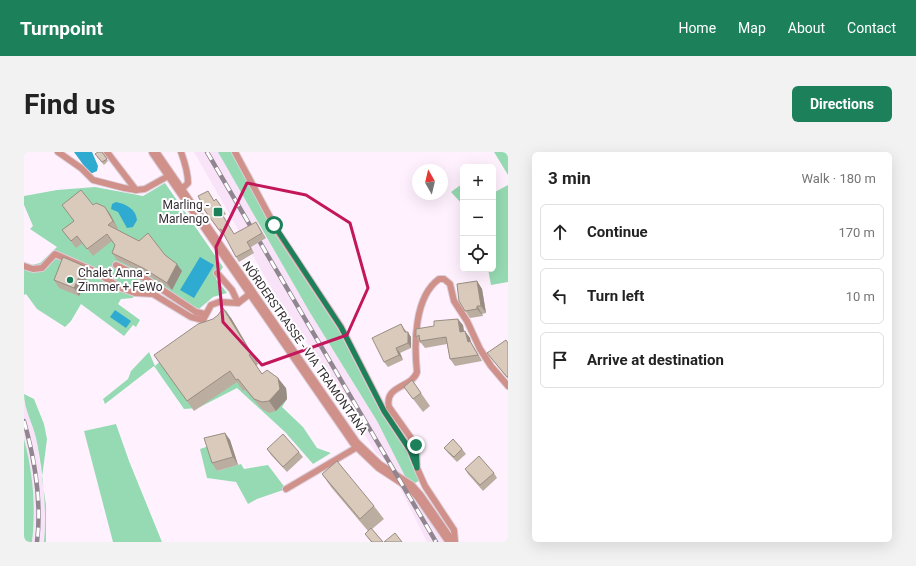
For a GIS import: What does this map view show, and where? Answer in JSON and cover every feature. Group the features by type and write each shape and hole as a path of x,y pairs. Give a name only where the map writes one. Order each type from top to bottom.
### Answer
{"street":[{"name":"NÖRDERSTRASSE - VIA TRAMONTANA","path":"154,152 358,446 379,466 411,487 452,542"}],"lane":[{"path":"58,152 82,168 93,180 136,190 145,188 170,175"},
{"path":"107,152 136,190"},
{"path":"180,190 188,184 187,168 181,152"},
{"path":"235,152 278,232 341,327 384,411 410,450 425,486 454,530 455,542"},
{"path":"24,266 33,269 42,268 55,254 92,270 135,293 153,294 191,317 203,320 205,314 212,305 219,302 238,303 251,293"},
{"path":"116,265 146,279 196,312 205,314"},
{"path":"217,273 232,290 238,303"},
{"path":"417,468 416,445 388,402 394,390 416,377 416,339 423,301 432,285 440,279 450,284 454,301 467,321 480,349 491,366 508,386"},
{"path":"286,489 358,446"}],"highlighted area":[{"path":"247,183 306,195 350,223 368,288 347,335 262,365 223,322 216,247"}],"shaded area":[{"path":"194,152 218,152 309,311 377,421 424,512 445,542 427,542 387,462 376,453 297,327 294,328"},
{"path":"24,401 36,438 42,478 45,504 44,542 32,542 34,519 31,471 24,439"}],"green space":[{"path":"218,152 235,152 278,232 341,327 369,382 410,450 422,479 410,486 377,421 309,311"},
{"path":"494,152 508,152 508,175"},
{"path":"165,183 223,267 216,279 227,293 213,297 199,309 135,281 133,298 121,299 118,304 140,320 136,327 133,325 124,336 81,304 71,321 65,327 37,309 26,294 24,295 24,262 32,265 40,263 57,247 30,229 33,226 24,205 24,196 57,190 95,187 143,196"},
{"path":"460,185 460,202 451,192"},
{"path":"508,185 508,282 491,285 489,272 496,272 496,191"},
{"path":"226,310 258,364 256,366 269,384 286,388 287,399 282,407 303,427 317,448 331,453 313,464 285,432 237,388 198,408 184,409 154,366 105,404 103,399 128,379 131,371 149,352 155,366 197,328 205,327"},
{"path":"24,394 34,399 44,424 47,439 42,476 35,433 25,405"},
{"path":"116,424 129,461 162,542 113,542 84,431"},
{"path":"24,439 32,477 34,516 32,542 24,542"},
{"path":"209,446 217,471 241,464 244,469 268,465 286,489 257,499 248,504 236,482 207,478 200,449"},
{"path":"44,489 46,505 46,542 44,542"}],"water":[{"path":"74,152 92,152 98,166 97,171 90,174"},
{"path":"116,202 133,210 137,220 133,227 127,228 118,212 111,209 112,204"},
{"path":"200,257 214,265 194,298 180,290"},
{"path":"115,310 131,321 126,328 110,317"}],"building":[{"path":"102,152 107,159 102,162 95,154"},
{"path":"81,190 93,205 96,203 105,207 113,221 108,225 139,241 148,233 165,255 177,264 167,283 143,268 112,253 115,245 107,234 87,249 77,236 71,241 62,230 74,221 62,205"},
{"path":"208,191 214,201 216,199 223,209 220,211 234,234 256,222 262,233 247,242 251,249 236,257 221,229 219,230 203,208 204,207 198,196"},
{"path":"63,257 84,266 74,288 54,280"},
{"path":"477,281 481,306 477,306 477,309 465,311 459,301 457,284"},
{"path":"223,308 251,353 249,355 262,374 267,370 278,378 280,389 269,401 262,402 254,399 238,379 236,380 230,371 187,401 154,355 198,324 213,319"},
{"path":"458,319 460,332 465,331 468,342 470,341 478,355 450,359 446,337 420,341 419,335 416,337 416,329 434,326 434,321"},
{"path":"401,324 405,332 408,332 408,343 396,348 399,355 384,362 372,338"},
{"path":"506,340 508,343 507,377 487,353"},
{"path":"412,380 421,393 413,399 404,387"},
{"path":"225,433 233,457 212,463 204,438"},
{"path":"283,434 299,452 283,467 267,449"},
{"path":"453,439 462,449 454,457 444,448"},
{"path":"479,456 494,473 480,485 465,469"},
{"path":"337,461 374,506 360,519 322,474"},
{"path":"371,528 383,542 372,542 365,534"},
{"path":"395,533 402,542 384,542"}],"railway":[{"path":"207,152 436,542"},
{"path":"24,421 34,466 38,496 39,511 37,542"}],"place":[{"name":"Marling - Marlengo","path":"218,212"},
{"name":"Chalet Anna - Zimmer + FeWo","path":"70,280"}],"route":[{"path":"274,225 341,327 384,411 410,450 417,468 416,445"}]}
